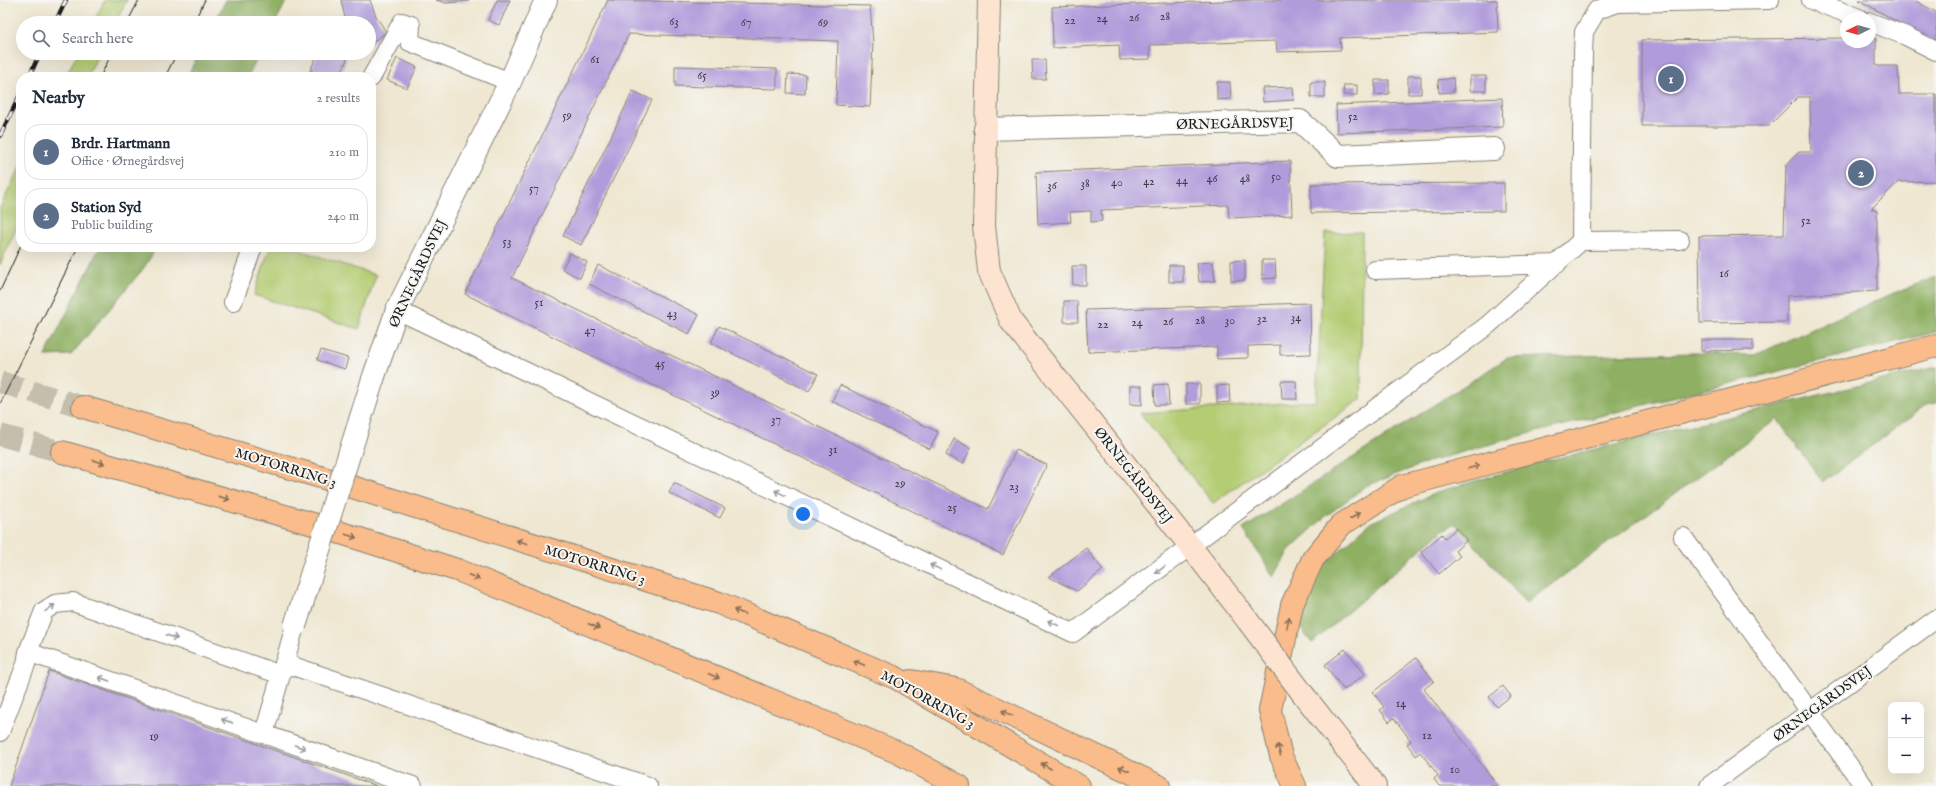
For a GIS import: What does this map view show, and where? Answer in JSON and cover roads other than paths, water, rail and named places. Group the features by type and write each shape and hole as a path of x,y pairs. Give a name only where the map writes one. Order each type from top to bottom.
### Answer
{"highway":[{"path":"1295,786 1281,756 1270,710 1292,605 1312,559 1341,525 1402,486 1936,346"},
{"name":"MOTORRING 3","path":"83,407 327,479 719,603 896,678 1079,786"},
{"path":"62,452 314,524 460,571 899,753 959,786"},
{"path":"896,678 956,689 1160,786"}],"street":[{"name":"ØRNEGÅRDSVEJ","path":"295,626 373,379 397,310 510,82 546,0"},
{"name":"ØRNEGÅRDSVEJ","path":"989,0 984,226 989,271 1011,321 1191,547 1375,786"},
{"name":"ØRNEGÅRDSVEJ","path":"985,129 1300,121 1338,156 1494,149"}],"lane":[{"path":"1581,241 1584,32 1597,10 1618,3 1770,0"},
{"path":"1811,0 1843,12"},
{"path":"374,72 402,22 411,25 410,42 510,82"},
{"path":"1876,24 1906,36 1936,51"},
{"path":"397,310 1073,633 1488,326 1581,241 1680,240"},
{"path":"232,302 251,252"},
{"path":"1375,270 1557,264"},
{"path":"1683,537 1864,786"},
{"path":"0,732 44,611 55,604 73,602 648,786"},
{"name":"ØRNEGÅRDSVEJ","path":"1709,786 1936,619"},
{"path":"264,734 295,626"},
{"path":"28,652 413,786"}],"tunnel":[{"path":"0,382 83,407"},
{"path":"0,435 62,452"}],"tram line":[{"path":"131,16 139,0"},
{"path":"197,16 205,0"},
{"path":"102,72 108,60"},
{"path":"168,72 174,60"},
{"path":"0,291 18,252"},
{"path":"0,404 76,252"}],"railway":[{"path":"58,16 66,0"},
{"path":"31,72 37,60"},
{"path":"0,136 16,103"}],"place":[{"name":"Brdr. Hartmann","path":"1671,79"},
{"name":"Station Syd","path":"1861,173"}]}
